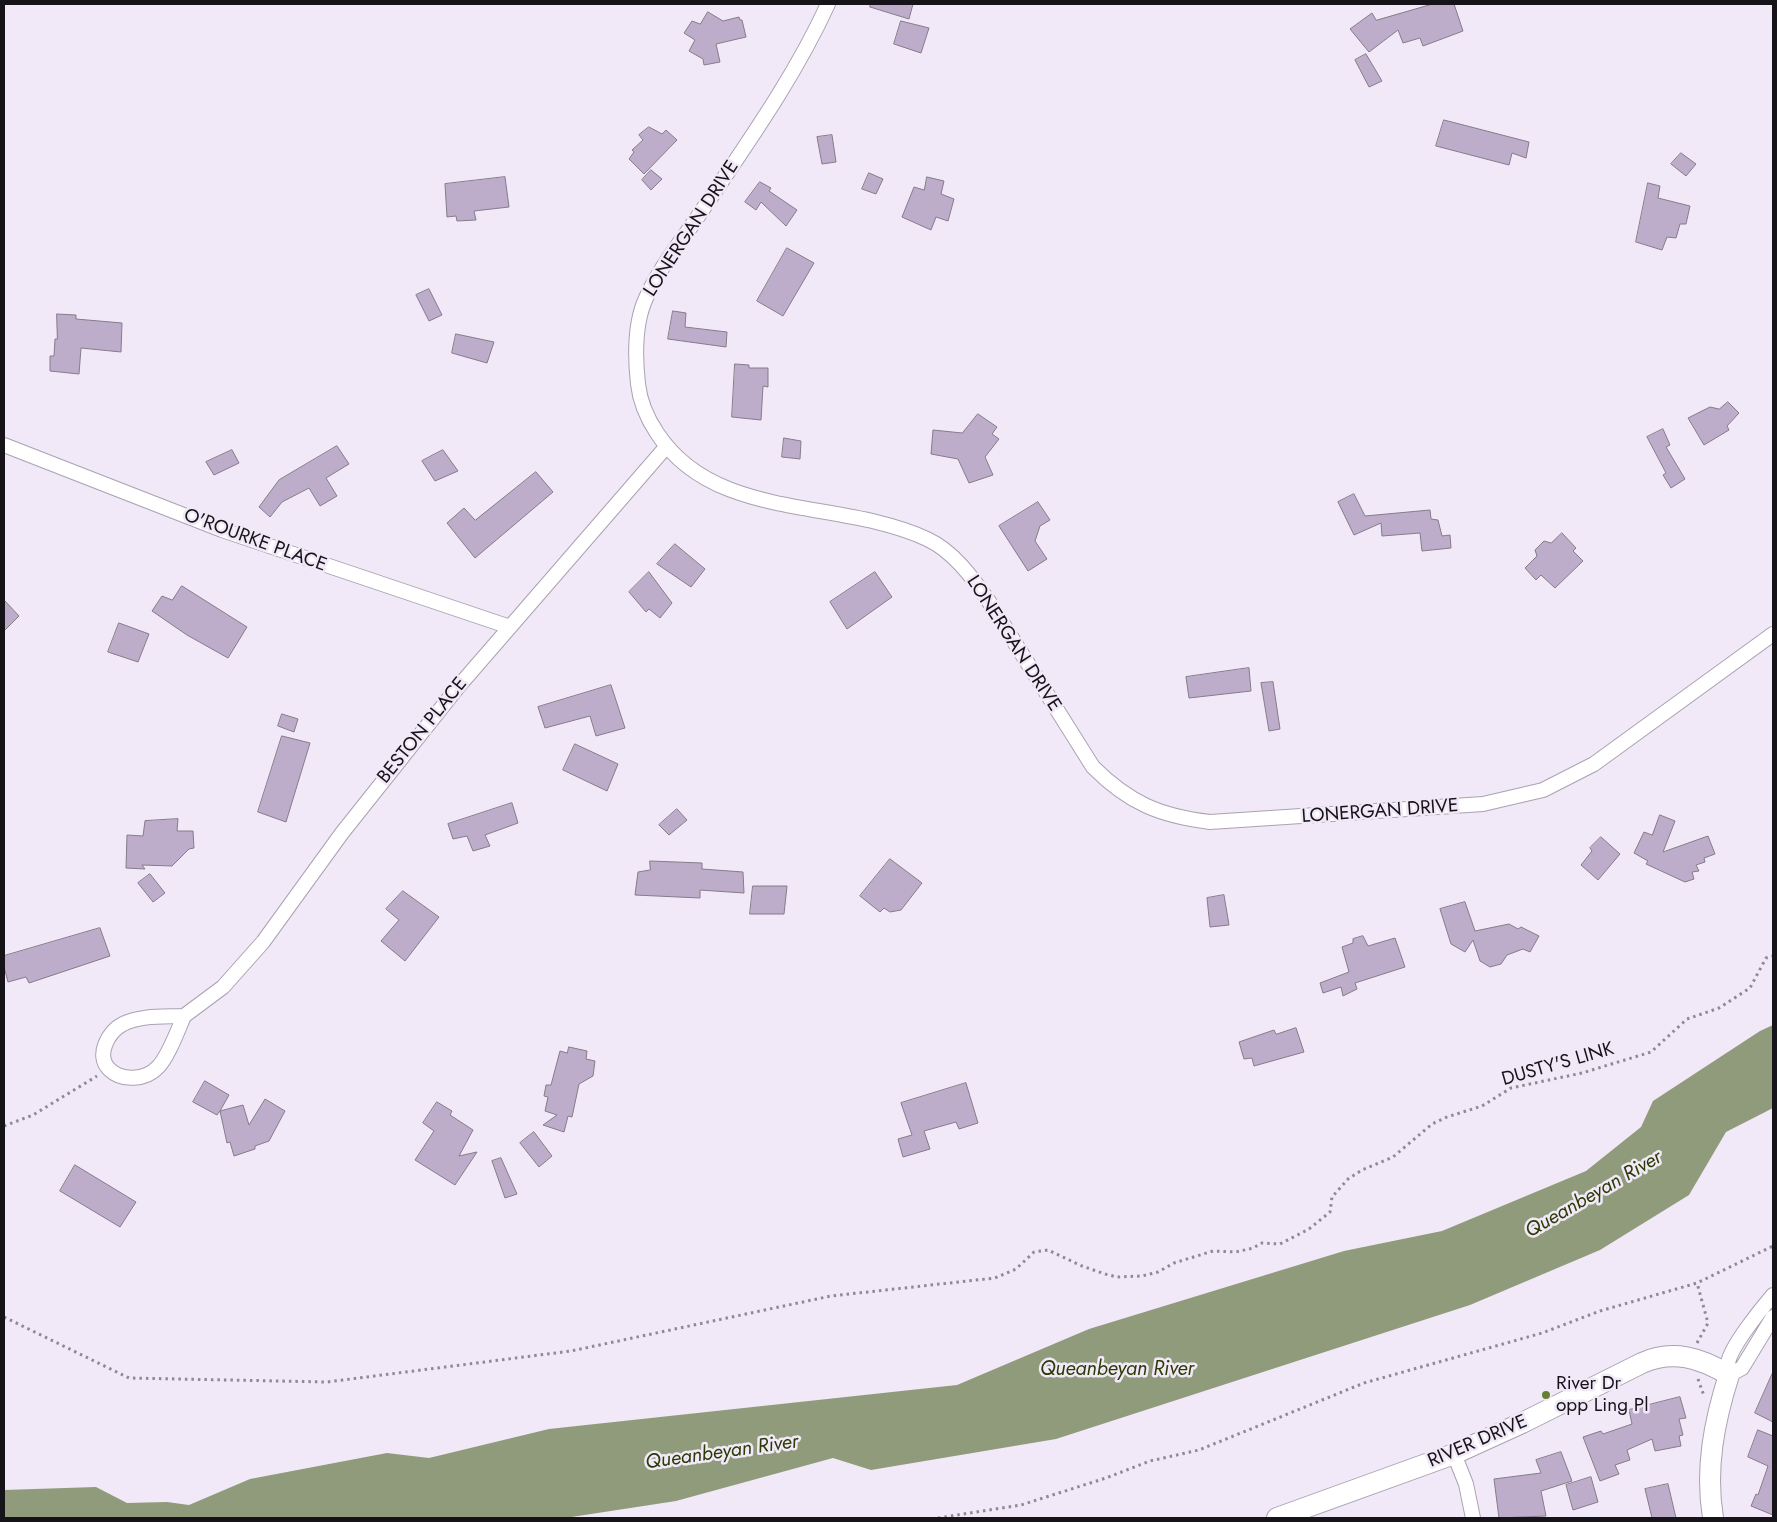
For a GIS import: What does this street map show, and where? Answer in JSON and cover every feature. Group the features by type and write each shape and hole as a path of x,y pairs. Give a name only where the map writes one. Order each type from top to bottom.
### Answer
{"street":[{"name":"LONERGAN DRIVE","path":"828,4 807,50 766,117 663,267 645,299 638,329 635,363 639,395 649,420 666,446 686,466 708,480 732,491 871,520 929,540 954,557 974,579 1093,768 1110,785 1130,799 1154,811 1182,819 1210,822 1251,821 1484,804 1543,790 1594,764 1773,634"},
{"name":"O'ROURKE PLACE","path":"4,444 88,480 222,530 510,627"},
{"name":"BESTON PLACE","path":"108,1068 121,1076 135,1078 150,1074 160,1066 184,1016 223,987 263,942 342,833 458,687 666,446"},
{"path":"108,1068 104,1057 104,1046 112,1032 124,1024 137,1019 184,1016"},
{"path":"1713,1518 1710,1469 1713,1433 1729,1375 1728,1363 1753,1320 1773,1295"},
{"path":"1729,1375 1742,1368 1773,1317"},
{"name":"RIVER DRIVE","path":"1277,1518 1454,1454 1522,1423 1652,1358 1672,1355 1692,1358 1729,1375"},
{"path":"1454,1454 1466,1484 1473,1518"}],"path":[{"name":"DUSTY'S LINK","path":"4,1317 129,1378 328,1382 571,1352 831,1296 995,1278 1016,1269 1034,1252 1048,1250 1090,1270 1117,1277 1158,1272 1174,1263 1213,1251 1236,1252 1253,1248 1262,1243 1280,1244 1303,1233 1330,1212 1332,1197 1348,1179 1362,1170 1393,1157 1432,1124 1446,1117 1482,1106 1512,1088 1582,1073 1651,1052 1687,1018 1719,1008 1750,988 1766,958 1773,956"},
{"path":"4,1126 40,1111 108,1068"},
{"path":"938,1518 1021,1505 1106,1478 1150,1461 1199,1450 1364,1383 1542,1332 1600,1311 1697,1283 1773,1246"},
{"path":"1697,1283 1708,1323 1698,1339 1688,1371 1702,1385 1704,1396 1702,1405"}],"water":[{"name":"Queanbeyan River","path":"1773,1025 1773,1108 1726,1132 1689,1195 1600,1250 1470,1305 1056,1439 871,1470 833,1458 676,1501 565,1518 4,1518 4,1490 96,1487 127,1503 167,1502 189,1505 250,1479 387,1453 429,1458 549,1429 957,1385 1089,1329 1344,1251 1442,1231 1586,1171 1641,1127 1653,1101 1760,1031"}],"building":[{"path":"871,4 913,4 909,19 870,7"},
{"path":"1433,4 1454,4 1463,31 1423,46 1420,38 1403,43 1398,30 1369,52 1350,29 1372,13 1376,20"},
{"path":"708,12 723,21 739,17 742,20 746,37 716,44 720,62 704,65 703,59 689,51 695,40 684,33 692,21 700,24"},
{"path":"901,21 929,28 921,53 894,44"},
{"path":"1366,54 1382,81 1369,87 1355,60"},
{"path":"1444,120 1529,142 1526,158 1512,153 1509,165 1436,146"},
{"path":"649,127 662,134 666,130 677,140 644,174 629,159 634,152 632,150 643,140 639,135"},
{"path":"832,135 836,162 822,164 817,137"},
{"path":"1681,153 1696,164 1686,176 1671,164"},
{"path":"651,170 662,179 651,190 642,180"},
{"path":"869,173 883,179 876,194 862,189"},
{"path":"505,177 509,207 474,211 476,220 457,221 456,216 447,217 445,184"},
{"path":"927,177 944,181 941,194 954,199 948,221 936,217 931,230 902,217 914,187 924,190"},
{"path":"760,182 771,188 769,191 797,210 786,226 761,202 756,210 745,202"},
{"path":"1648,183 1660,186 1658,198 1690,206 1686,224 1680,224 1676,238 1667,237 1662,250 1636,242"},
{"path":"787,248 814,263 783,316 757,301"},
{"path":"429,289 442,315 429,321 416,295"},
{"path":"673,311 686,313 685,327 727,332 726,347 668,339"},
{"path":"57,314 76,315 76,319 122,323 121,352 81,348 79,374 50,371 50,356 54,356 55,339 57,339"},
{"path":"456,334 494,342 487,363 452,353"},
{"path":"735,364 749,365 749,368 768,368 768,387 763,386 761,420 732,417"},
{"path":"1728,402 1739,413 1727,426 1729,430 1704,445 1688,418 1710,407 1719,409"},
{"path":"978,414 997,427 992,434 999,439 985,457 993,475 969,483 958,459 931,454 933,430 962,433"},
{"path":"1663,429 1670,445 1666,447 1685,479 1671,488 1663,475 1666,473 1647,437"},
{"path":"784,438 801,441 800,459 782,457"},
{"path":"337,446 349,464 326,478 337,496 320,506 309,488 282,502 270,517 259,507 279,480"},
{"path":"232,450 239,463 214,475 206,462"},
{"path":"443,450 458,471 435,481 422,461"},
{"path":"536,472 553,492 475,558 447,523 464,508 475,520"},
{"path":"1354,494 1365,516 1430,510 1431,519 1438,520 1442,536 1450,535 1451,548 1422,551 1420,533 1382,536 1381,523 1354,535 1338,502"},
{"path":"1038,502 1050,520 1040,526 1035,541 1047,559 1028,571 999,526"},
{"path":"1562,533 1576,548 1573,551 1583,561 1555,588 1541,575 1536,580 1525,568 1537,556 1535,550 1544,541 1551,543"},
{"path":"675,544 705,569 691,587 657,564"},
{"path":"649,572 672,603 660,618 649,609 646,612 629,592"},
{"path":"875,572 892,597 847,629 830,602"},
{"path":"182,586 247,627 228,658 187,635 152,611 162,596 172,600"},
{"path":"4,600 19,616 4,631"},
{"path":"119,623 149,634 138,662 108,652"},
{"path":"1249,668 1251,691 1189,698 1186,677"},
{"path":"1273,682 1280,729 1269,731 1261,683"},
{"path":"611,685 625,728 596,736 590,716 545,728 538,707"},
{"path":"282,714 298,719 294,732 278,726"},
{"path":"282,736 310,743 286,822 258,812"},
{"path":"575,744 618,764 607,791 563,770"},
{"path":"512,803 518,823 485,835 490,846 473,851 467,836 453,839 448,824"},
{"path":"677,809 687,820 669,835 659,825"},
{"path":"1660,815 1675,821 1663,852 1708,836 1715,854 1704,858 1705,862 1696,865 1699,871 1692,872 1694,879 1685,882 1646,864 1648,861 1634,853 1644,832 1652,835"},
{"path":"178,819 177,831 193,831 194,848 189,849 172,866 142,865 145,869 126,868 127,835 143,836 145,821"},
{"path":"1601,837 1620,854 1598,880 1581,865 1592,851 1590,848"},
{"path":"890,859 922,883 901,910 890,912 884,908 880,912 860,896"},
{"path":"650,861 702,863 702,869 743,872 744,893 700,890 700,898 635,895 638,872 650,870"},
{"path":"150,874 165,893 153,902 138,883"},
{"path":"753,886 787,886 784,914 750,914"},
{"path":"403,891 439,917 405,961 381,941 399,920 386,909"},
{"path":"1224,895 1229,925 1210,927 1207,898"},
{"path":"1465,902 1475,931 1509,924 1518,929 1521,927 1539,936 1530,952 1523,949 1507,955 1501,964 1490,967 1480,961 1473,940 1465,952 1451,944 1440,909"},
{"path":"100,928 110,956 29,983 26,977 8,982 4,967 4,956"},
{"path":"1363,936 1368,946 1395,938 1405,967 1355,983 1357,989 1343,996 1341,987 1323,993 1320,983 1349,972 1342,947 1353,943 1353,939"},
{"path":"1296,1028 1304,1052 1254,1066 1252,1058 1244,1059 1239,1042 1274,1030 1276,1034"},
{"path":"569,1047 587,1051 586,1059 595,1061 593,1076 579,1084 572,1117 568,1116 564,1132 543,1125 557,1115 545,1111 548,1097 544,1096 546,1085 551,1085 560,1051 567,1053"},
{"path":"205,1081 229,1095 217,1115 193,1102"},
{"path":"966,1083 978,1123 959,1129 956,1122 924,1131 930,1149 903,1157 898,1139 912,1135 901,1103"},
{"path":"265,1099 285,1111 269,1141 255,1146 255,1149 234,1156 230,1142 227,1143 220,1111 243,1105 249,1125"},
{"path":"437,1102 452,1111 450,1115 473,1130 459,1156 477,1152 455,1185 415,1160 434,1131 423,1123"},
{"path":"534,1132 552,1156 539,1167 520,1143"},
{"path":"501,1158 517,1194 505,1198 492,1161"},
{"path":"75,1165 136,1202 120,1227 60,1191"},
{"path":"1773,1372 1773,1422 1755,1413"},
{"path":"1680,1397 1686,1418 1679,1419 1683,1435 1679,1436 1681,1446 1655,1451 1652,1439 1627,1450 1630,1460 1615,1465 1619,1474 1600,1481 1583,1437 1601,1431 1603,1434 1632,1424 1629,1410"},
{"path":"1758,1430 1773,1436 1773,1515 1751,1506 1756,1494 1758,1495 1768,1466 1748,1457"},
{"path":"1561,1452 1572,1481 1541,1491 1546,1516 1499,1518 1494,1479 1541,1473 1536,1460"},
{"path":"1591,1477 1598,1502 1573,1510 1566,1485"},
{"path":"1668,1484 1676,1518 1652,1518 1645,1489"}],"place":[{"name":"River Dr opp Ling Pl","path":"1546,1395"}]}
